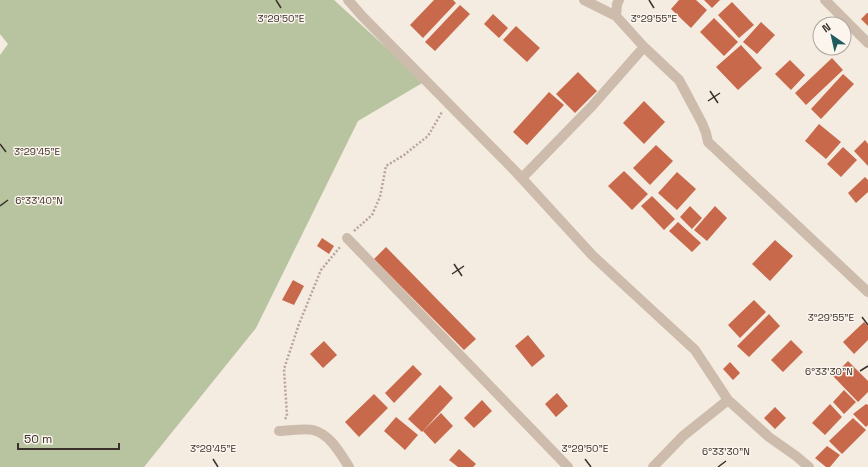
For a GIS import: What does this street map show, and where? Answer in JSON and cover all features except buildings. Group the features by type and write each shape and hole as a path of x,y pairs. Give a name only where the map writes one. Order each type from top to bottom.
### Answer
{"street":[{"path":"348,0 522,178 592,255 695,350 728,400 770,437 809,467"},
{"path":"584,0 616,16 644,47 679,80 702,122 708,142 868,292"},
{"path":"616,16 617,4 619,0"},
{"path":"829,2 868,43"},
{"path":"522,178 592,106 644,47"},
{"path":"347,238 568,467"},
{"path":"653,467 683,436 728,400"},
{"path":"279,431 312,430 319,432 328,439 349,467"}],"green space":[{"path":"0,0 334,0 424,82 358,121 256,328 144,467 0,467 0,55 8,44 0,34"}]}
